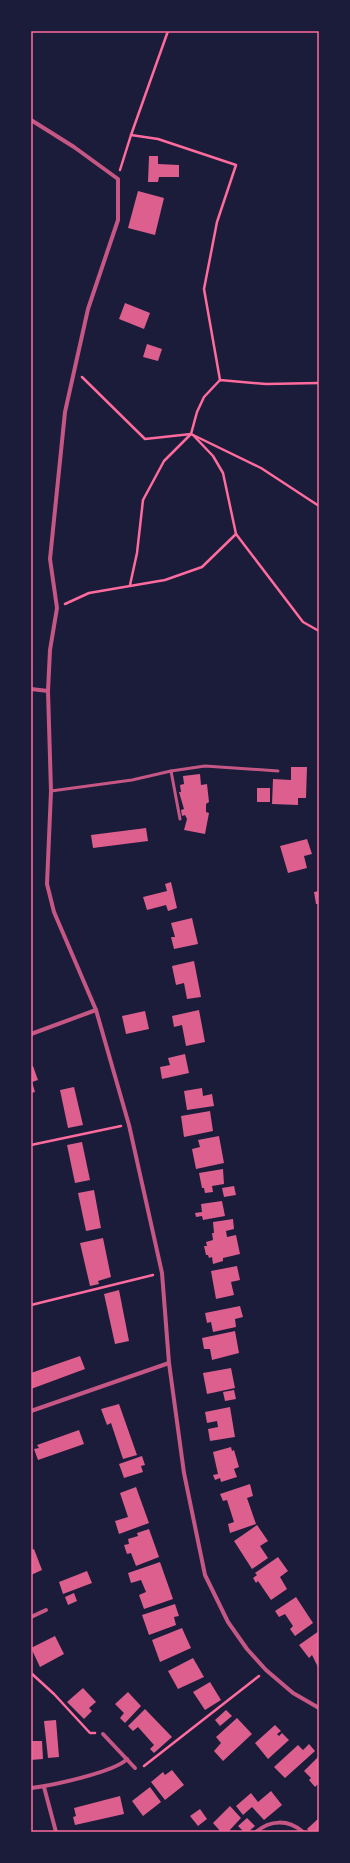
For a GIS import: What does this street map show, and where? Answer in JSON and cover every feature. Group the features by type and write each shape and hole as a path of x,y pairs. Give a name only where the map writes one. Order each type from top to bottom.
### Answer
{"street":[{"path":"31,120 74,147 118,179 118,220 88,309 73,368 65,412 50,559 57,608 50,650 48,691 51,791 47,884 54,912 96,1010 129,1125 162,1273 169,1362 184,1472 205,1574 228,1622 247,1648 266,1670 293,1693 319,1708"},
{"path":"31,689 48,691"},
{"path":"31,1034 96,1010"},
{"path":"31,1411 169,1362"},
{"path":"31,1617 46,1610"},
{"path":"103,1734 135,1768"},
{"path":"31,1788 44,1787 118,1766 127,1759"},
{"path":"44,1787 56,1832"},
{"path":"256,1832 264,1825 280,1821 290,1824 303,1832"}],"lane":[{"path":"51,791 132,780 171,771 204,766 278,771"},
{"path":"171,771 180,819"}],"path":[{"path":"118,179 131,135 168,31"},
{"path":"131,135 158,139 236,165 217,222 204,289 220,380"},
{"path":"73,368 145,439 191,434 261,468 319,506"},
{"path":"220,380 266,384 319,383"},
{"path":"130,585 137,554 143,500 164,461 191,434 197,412 204,397 220,380"},
{"path":"191,434 213,456 223,473 236,534 303,622 319,631"},
{"path":"57,608 89,594 130,585 165,580 202,567 236,534"},
{"path":"31,1146 129,1125"},
{"path":"31,1306 162,1273"},
{"path":"135,1768 146,1766 266,1670"},
{"path":"31,1673 54,1694 90,1733 103,1734"}],"building":[{"path":"149,156 158,156 158,164 179,165 179,177 159,177 158,182 148,182"},
{"path":"138,191 164,198 155,235 128,228"},
{"path":"125,303 150,313 144,329 119,319"},
{"path":"147,344 162,349 158,361 143,357"},
{"path":"291,767 307,767 306,798 298,798 298,805 272,804 273,779 291,780"},
{"path":"200,774 201,785 207,784 209,802 206,804 206,812 209,813 205,834 184,830 187,819 185,815 182,816 181,810 184,809 179,792 181,792 180,785 184,784 183,776"},
{"path":"257,788 270,788 270,802 257,802"},
{"path":"146,828 148,841 93,848 91,835"},
{"path":"307,839 312,854 304,856 307,868 288,873 280,846"},
{"path":"171,882 177,908 168,911 166,905 147,910 143,897 167,891 165,884"},
{"path":"319,891 319,904 316,904 314,892"},
{"path":"192,918 198,944 174,949 171,937 175,937 171,923"},
{"path":"194,961 201,997 187,999 184,983 176,985 172,966"},
{"path":"199,1010 205,1042 186,1046 182,1025 174,1027 172,1016"},
{"path":"145,1011 149,1029 126,1034 122,1016"},
{"path":"185,1054 189,1073 162,1079 160,1067 170,1065 168,1058"},
{"path":"31,1066 33,1066 38,1080 32,1082 35,1092 31,1093"},
{"path":"74,1087 83,1125 68,1128 60,1090"},
{"path":"202,1088 203,1096 212,1094 214,1106 187,1110 184,1091"},
{"path":"210,1111 213,1131 184,1137 181,1116"},
{"path":"219,1136 224,1163 196,1169 192,1149 200,1147 198,1140"},
{"path":"82,1142 90,1180 75,1183 67,1145"},
{"path":"223,1169 224,1184 212,1186 213,1192 205,1193 204,1188 202,1188 199,1173"},
{"path":"234,1186 236,1195 224,1197 222,1188"},
{"path":"94,1190 101,1228 86,1231 78,1193"},
{"path":"222,1201 225,1216 203,1220 202,1216 196,1217 195,1213 202,1212 201,1204"},
{"path":"233,1219 234,1229 226,1231 227,1237 236,1235 240,1254 223,1258 223,1261 213,1264 212,1257 209,1258 208,1255 206,1255 204,1246 207,1246 206,1242 213,1240 213,1222"},
{"path":"103,1238 111,1277 98,1281 99,1284 90,1286 80,1243"},
{"path":"237,1266 240,1280 231,1282 234,1295 216,1299 211,1271"},
{"path":"119,1290 129,1341 115,1344 104,1294"},
{"path":"240,1306 243,1317 235,1319 236,1327 213,1332 211,1322 207,1323 205,1313"},
{"path":"235,1331 239,1353 212,1360 210,1349 204,1349 202,1338"},
{"path":"80,1356 85,1369 31,1389 31,1373"},
{"path":"231,1368 235,1388 207,1394 203,1373"},
{"path":"234,1390 236,1399 225,1401 223,1392"},
{"path":"119,1404 137,1455 123,1459 111,1423 107,1425 101,1409"},
{"path":"230,1407 235,1437 210,1441 208,1429 218,1427 217,1421 207,1423 205,1412"},
{"path":"79,1430 84,1444 38,1460 34,1449 39,1448 37,1445"},
{"path":"231,1447 232,1451 234,1450 239,1467 234,1469 237,1477 221,1482 220,1478 215,1480 213,1475 218,1474 213,1452"},
{"path":"142,1456 145,1465 141,1466 143,1472 124,1478 119,1464"},
{"path":"250,1484 253,1496 247,1498 256,1524 230,1533 228,1524 234,1522 227,1500 223,1501 220,1494"},
{"path":"136,1487 149,1523 119,1534 115,1521 128,1517 120,1493"},
{"path":"257,1525 268,1541 260,1546 268,1558 252,1569 234,1541"},
{"path":"149,1529 159,1557 136,1566 131,1553 127,1554 124,1545 129,1544 128,1539 138,1536 137,1533"},
{"path":"34,1549 42,1570 31,1575 31,1550"},
{"path":"278,1557 288,1571 280,1577 287,1589 271,1600 258,1581 256,1583 253,1578 257,1575 255,1573"},
{"path":"160,1562 173,1599 144,1609 139,1595 146,1592 141,1580 131,1583 128,1573"},
{"path":"87,1571 92,1583 63,1594 59,1582"},
{"path":"74,1593 77,1601 68,1605 65,1597"},
{"path":"296,1597 313,1623 295,1636 290,1629 293,1626 285,1614 279,1617 275,1611"},
{"path":"175,1604 179,1616 174,1617 176,1625 149,1635 142,1615"},
{"path":"182,1628 191,1648 160,1662 152,1640"},
{"path":"319,1631 319,1669 312,1655 309,1658 299,1645"},
{"path":"55,1636 64,1654 40,1667 31,1648"},
{"path":"193,1658 204,1677 178,1689 168,1671"},
{"path":"210,1682 221,1700 205,1710 193,1692"},
{"path":"83,1688 96,1702 89,1708 92,1711 84,1719 67,1702"},
{"path":"128,1692 141,1706 125,1723 120,1718 124,1713 115,1704"},
{"path":"145,1709 172,1737 154,1753 150,1749 154,1745 138,1727 133,1731 128,1726"},
{"path":"226,1710 232,1716 220,1726 215,1720"},
{"path":"237,1718 252,1734 223,1761 214,1751 221,1743 216,1737"},
{"path":"56,1720 59,1757 48,1758 44,1721"},
{"path":"275,1725 281,1731 277,1734 279,1736 282,1733 289,1740 268,1759 255,1743"},
{"path":"31,1741 42,1741 43,1759 31,1760"},
{"path":"309,1744 315,1751 285,1778 274,1767 298,1745 303,1750"},
{"path":"319,1756 319,1783 315,1787 309,1780 311,1778 304,1771"},
{"path":"172,1770 184,1785 165,1800 151,1782 163,1772 165,1775"},
{"path":"150,1787 161,1802 143,1816 132,1801"},
{"path":"271,1791 282,1805 264,1820 252,1807 243,1815 236,1806 251,1793 258,1802"},
{"path":"120,1796 124,1814 75,1825 73,1817 76,1816 74,1808"},
{"path":"230,1806 241,1818 228,1832 221,1832 213,1823"},
{"path":"200,1809 207,1819 198,1826 190,1816"},
{"path":"247,1818 255,1826 248,1832 244,1832 238,1826"},
{"path":"319,1818 319,1832 310,1832 307,1829"}]}
